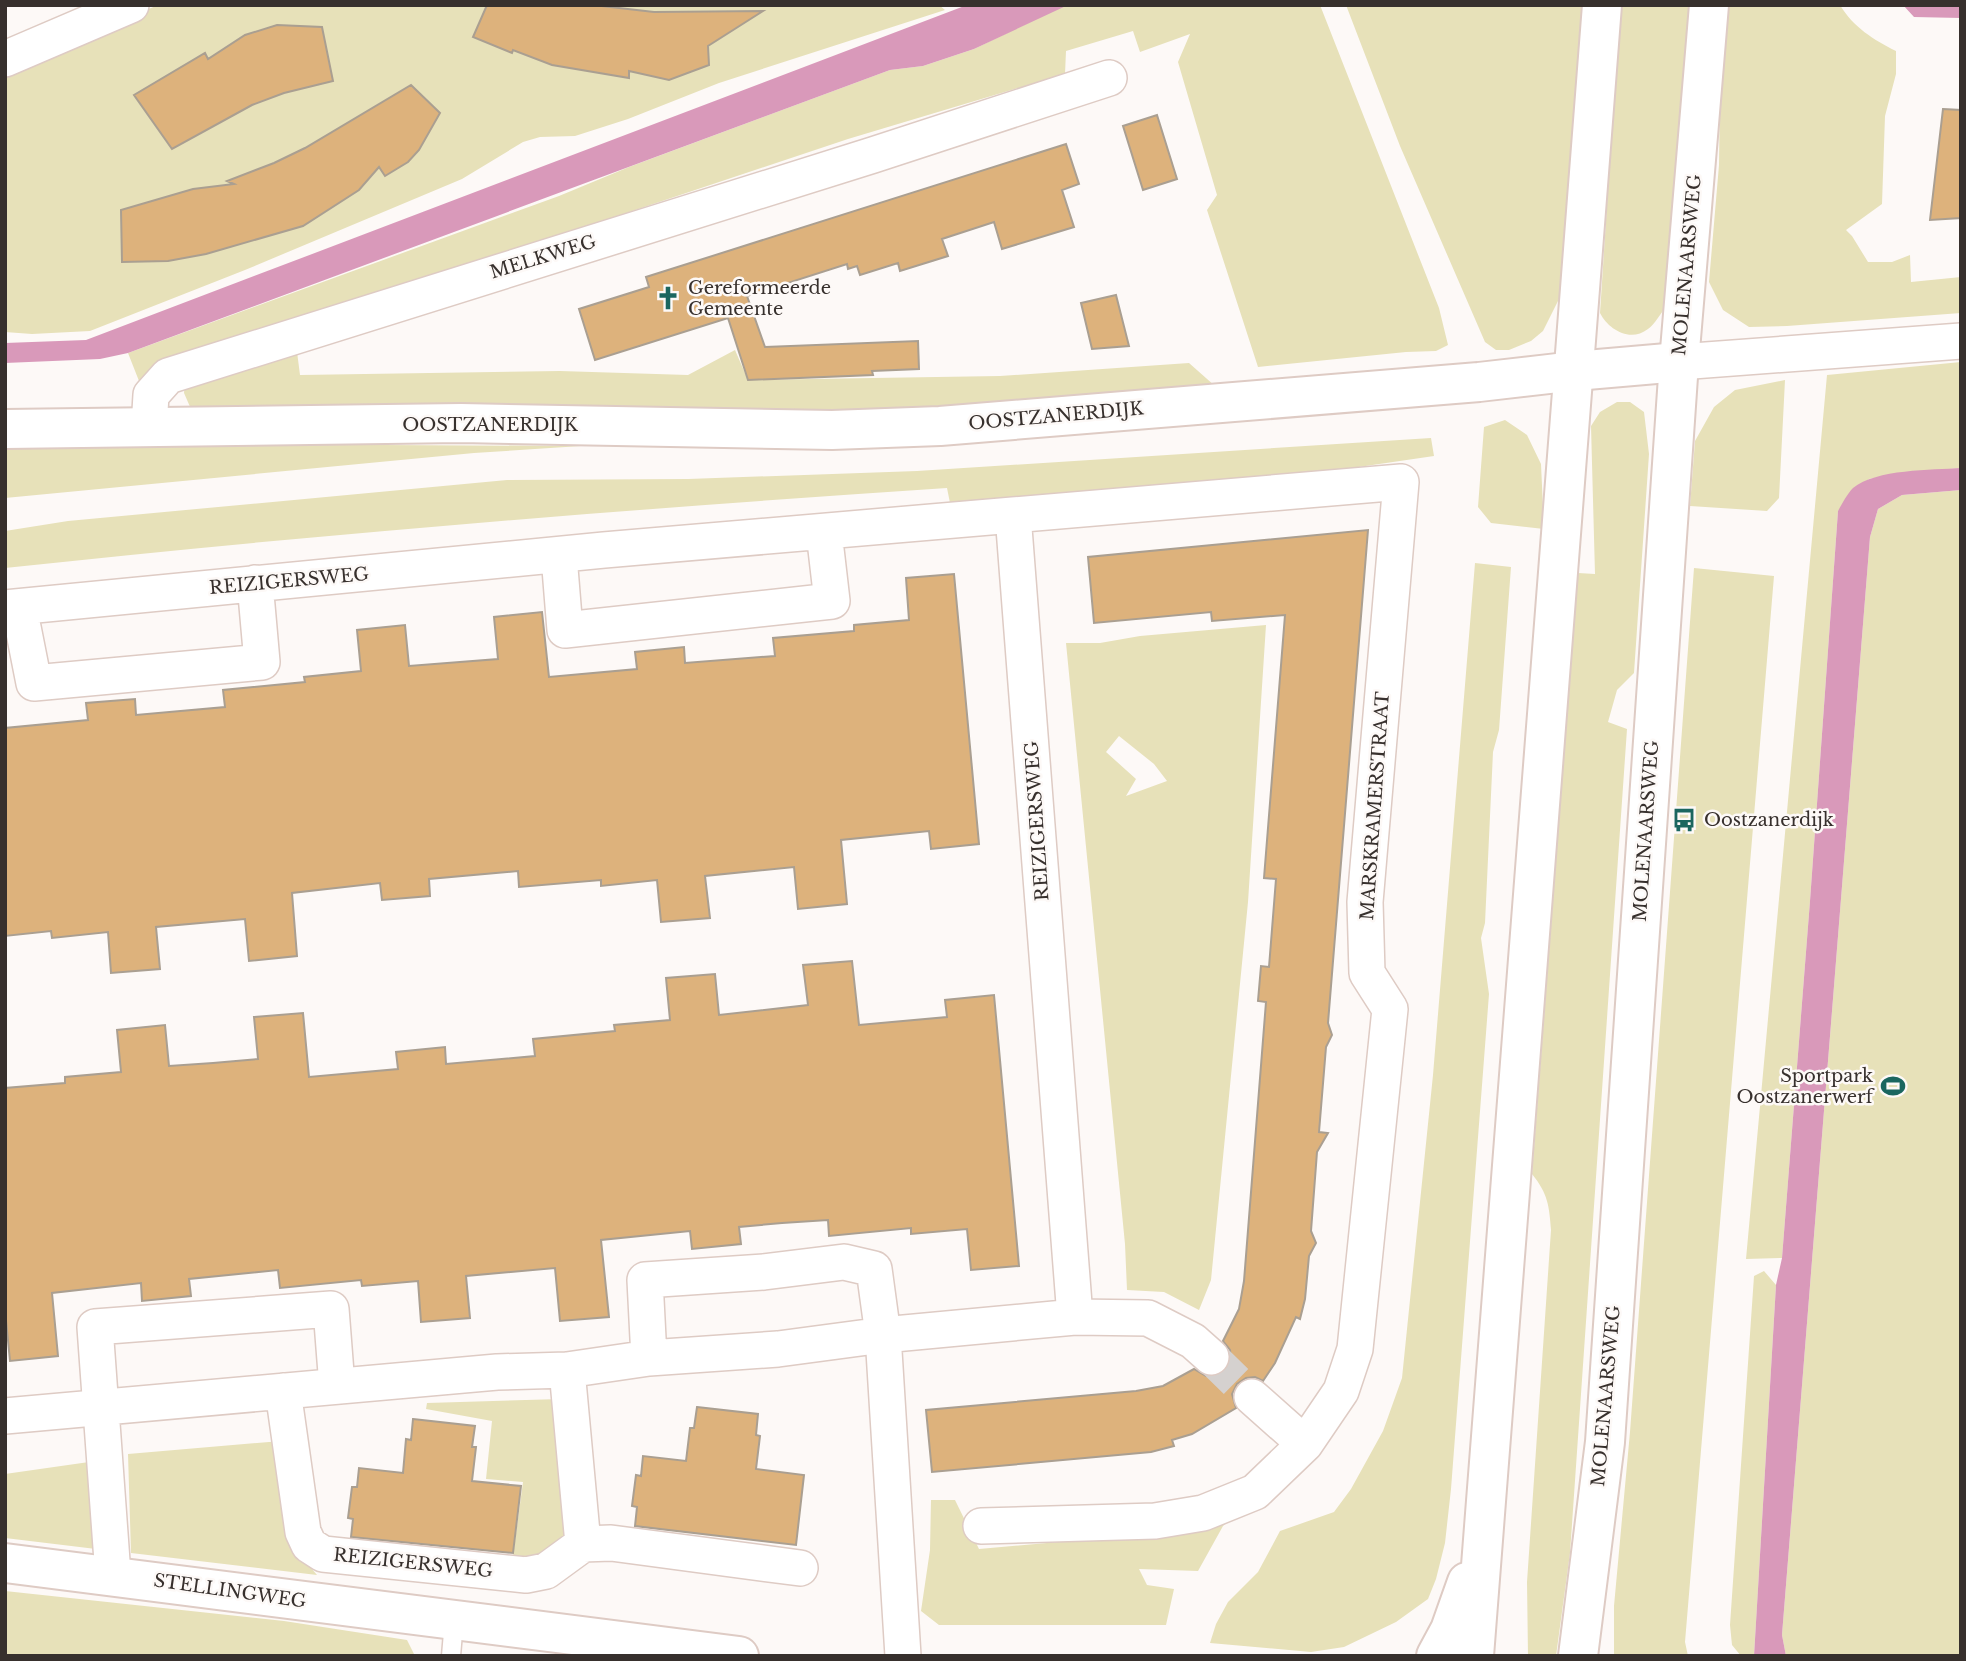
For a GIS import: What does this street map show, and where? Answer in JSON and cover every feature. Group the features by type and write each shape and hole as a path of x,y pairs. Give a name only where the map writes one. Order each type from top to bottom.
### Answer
{"main road":[{"path":"1474,1656 1602,5"},
{"name":"MOLENAARSWEG","path":"1578,1656 1605,1442 1679,362 1709,5"},
{"name":"OOSTZANERDIJK","path":"149,427 461,423 873,429 940,426 1479,382 1679,362"},
{"path":"5,429 149,427"},
{"path":"1436,1656 1450,1630 1483,1537"},
{"name":"STELLINGWEG","path":"5,1563 113,1575 453,1638 739,1656"}],"street":[{"path":"5,59 131,5"},
{"name":"MELKWEG","path":"149,427 151,395 167,376 873,155 1109,78"},
{"name":"OOSTZANERDIJK","path":"1679,362 1961,341"},
{"name":"MARSKRAMERSTRAAT","path":"981,1525 1155,1521 1203,1513 1255,1492 1305,1444 1341,1391 1355,1349 1390,1009 1367,973 1365,902 1401,482 1013,515"},
{"name":"REIZIGERSWEG","path":"255,583 262,662 34,683 12,608 255,583 1013,515 1075,1317"},
{"path":"559,555 565,630 832,601 824,532"},
{"path":"649,1358 645,1280 764,1272 844,1262 874,1269 883,1335 902,1656"},
{"path":"113,1575 95,1327 331,1309 337,1386"},
{"path":"5,1416 337,1386 567,1370 649,1358 778,1349 883,1335 1075,1317 1148,1318 1193,1341 1211,1357"},
{"path":"567,1370 583,1544 611,1543 800,1568"},
{"name":"REIZIGERSWEG","path":"283,1391 303,1532 309,1545 323,1555 526,1575 546,1571 583,1544"},
{"path":"1252,1397 1305,1444"}],"shaded area":[{"path":"158,5 939,5 945,10 719,83 628,119 575,136 540,137 523,142 462,179 245,270 90,331 32,334 5,332 5,71"},
{"path":"967,5 1068,5 974,49 923,66 890,70 128,353 100,359 5,363 5,343 86,340"},
{"path":"1065,5 1320,5 1439,308 1448,345 1436,351 1258,367 1207,210 1217,195 1178,62 1190,34 1140,52 1133,31 1066,51 1065,74 848,139 234,344 173,361 139,381 128,353 559,196 629,167 890,70 923,66 974,49"},
{"path":"1346,5 1590,5 1565,287 1543,331 1531,341 1509,350 1496,350 1485,342 1400,146"},
{"path":"1620,5 1690,5 1666,307 1651,327 1634,335 1614,329 1600,313"},
{"path":"1727,5 1840,5 1851,20 1865,32 1896,51 1896,74 1885,116 1882,204 1846,230 1868,262 1892,262 1910,255 1911,282 1961,277 1961,313 1749,327 1723,310 1709,282 1719,165 1720,94"},
{"path":"1903,5 1961,5 1961,18 1914,17"},
{"path":"296,344 300,375 560,371 688,375 735,350 748,380 1000,376 1189,363 1215,386 990,404 767,414 191,409 184,393 185,381"},
{"path":"1961,362 1961,468 1869,479 1838,511 1782,1258 1746,1259 1827,375"},
{"path":"1785,380 1779,498 1767,511 1690,506 1695,441 1714,407 1735,390"},
{"path":"1617,402 1630,402 1644,412 1649,454 1634,673 1617,690 1608,722 1627,729 1570,1553 1556,1656 1528,1656 1527,1582 1551,1230 1547,1200 1532,1174 1578,573 1595,574 1591,426 1600,412"},
{"path":"1505,420 1527,435 1541,464 1544,529 1491,523 1478,507 1484,427"},
{"path":"1431,438 1434,456 1345,469 950,503 947,488 711,505 358,533 5,568 5,531 68,521 507,480 688,479 917,471"},
{"path":"5,443 581,446 474,453 5,498"},
{"path":"1961,468 1961,490 1902,495 1878,509 1870,537 1782,1635 1786,1656 1754,1656 1776,1285 1782,1258 1838,511 1853,488 1876,477"},
{"name":"Sportpark Oostzanerwerf","path":"1961,490 1961,1656 1786,1656 1782,1635 1870,537 1878,509 1902,495"},
{"path":"1475,563 1511,567 1499,730 1493,752 1485,923 1481,938 1489,994 1445,1543 1428,1599 1396,1622 1344,1647 1311,1652 1210,1643 1216,1624 1228,1602 1258,1572 1280,1531 1334,1512 1351,1489 1383,1431 1402,1378 1433,1075"},
{"path":"1694,568 1774,576 1685,1642 1688,1656 1614,1656 1614,1606 1630,1432"},
{"path":"1266,625 1248,902 1211,1280 1199,1310 1164,1292 1127,1290 1125,1244 1066,643 1100,643 1140,636","holes":["1119,736 1154,764 1167,781 1126,796 1136,779 1106,752"]},
{"path":"1764,1271 1776,1285 1754,1656 1741,1656 1732,1645 1730,1625 1754,1276"},
{"path":"561,1399 571,1515 564,1547 533,1566 486,1566 487,1553 513,1556 523,1482 486,1479 492,1421 426,1409 427,1403"},
{"path":"281,1441 300,1555 317,1575 131,1553 128,1454"},
{"path":"89,1462 96,1549 5,1538 5,1474"},
{"path":"931,1500 955,1500 979,1549 1114,1537 1238,1513 1223,1526 1198,1571 1139,1569 1147,1585 1174,1589 1166,1625 939,1625 921,1611 930,1550"},
{"path":"5,1591 284,1621 407,1640 415,1656 5,1656"}],"building":[{"path":"487,5 593,5 654,12 763,11 708,46 709,65 669,80 629,71 629,78 552,65 473,37"},
{"path":"277,25 322,27 333,81 284,93 252,105 172,149 134,95 205,53 208,59 245,35"},
{"path":"411,85 440,113 419,150 408,162 385,176 379,167 359,190 303,226 206,254 168,261 122,262 121,210 193,189 234,184 227,181 305,148"},
{"path":"1943,109 1961,110 1961,218 1930,220"},
{"path":"1157,115 1177,179 1143,190 1123,126"},
{"path":"1066,144 1079,184 1062,190 1074,227 1002,249 994,222 942,239 948,256 900,271 898,263 860,275 857,266 848,269 847,264 747,296 765,347 918,341 919,369 872,371 873,375 748,380 728,318 595,360 579,309 649,287 646,277"},
{"path":"1116,295 1129,346 1092,349 1081,303"},
{"path":"1368,530 1328,1023 1332,1035 1326,1047 1319,1132 1328,1133 1317,1152 1311,1231 1316,1243 1309,1256 1305,1299 1300,1319 1296,1317 1275,1363 1263,1381 1255,1377 1246,1378 1237,1384 1232,1394 1236,1408 1192,1434 1172,1440 1174,1446 1151,1452 932,1472 926,1410 1136,1391 1163,1386 1194,1369 1206,1376 1217,1376 1226,1371 1231,1360 1230,1350 1223,1341 1239,1309 1244,1281 1266,1002 1258,1001 1261,966 1269,967 1276,879 1264,878 1285,615 1212,621 1211,612 1094,623 1088,557"},
{"path":"954,574 979,844 931,849 929,831 841,840 847,904 798,909 794,867 705,876 710,918 661,922 657,880 601,886 601,880 519,887 518,871 429,879 430,896 382,900 380,883 292,893 297,956 249,961 245,919 156,927 160,969 111,973 108,932 52,938 51,931 5,936 5,728 88,720 86,703 135,699 136,715 225,707 223,690 305,682 304,677 361,671 357,630 405,625 409,666 498,659 494,617 542,612 549,677 637,669 635,652 684,647 685,663 775,656 773,638 854,631 854,625 909,620 906,578"},
{"path":"852,961 859,1025 947,1017 945,1000 994,995 1019,1266 971,1270 967,1229 911,1234 911,1228 829,1236 828,1220 782,1223 739,1227 741,1244 692,1249 690,1231 601,1240 609,1317 560,1321 555,1268 466,1276 470,1318 421,1322 418,1281 362,1286 361,1280 280,1288 278,1270 189,1279 191,1296 142,1301 141,1283 52,1293 58,1356 10,1361 5,1310 5,1088 65,1083 65,1077 121,1072 117,1030 165,1025 169,1066 258,1059 254,1017 303,1013 309,1077 398,1069 396,1052 445,1047 446,1064 535,1056 533,1039 615,1031 614,1025 670,1020 666,978 715,974 719,1015 808,1005 803,965"},
{"path":"697,1407 758,1414 756,1435 760,1436 756,1469 804,1475 796,1545 635,1526 637,1507 632,1506 636,1475 641,1476 643,1456 686,1461 690,1428 694,1428"},
{"path":"413,1419 475,1426 472,1447 476,1447 472,1481 521,1486 513,1553 351,1537 353,1519 348,1518 352,1487 357,1487 359,1468 403,1473 406,1439 411,1440"}],"tunnel":[{"path":"1211,1357 1252,1397"}],"place":[{"name":"Gereformeerde Gemeente","path":"668,298"},
{"name":"Oostzanerdijk","path":"1684,820"},
{"name":"Sportpark Oostzanerwerf","path":"1893,1086"}]}
